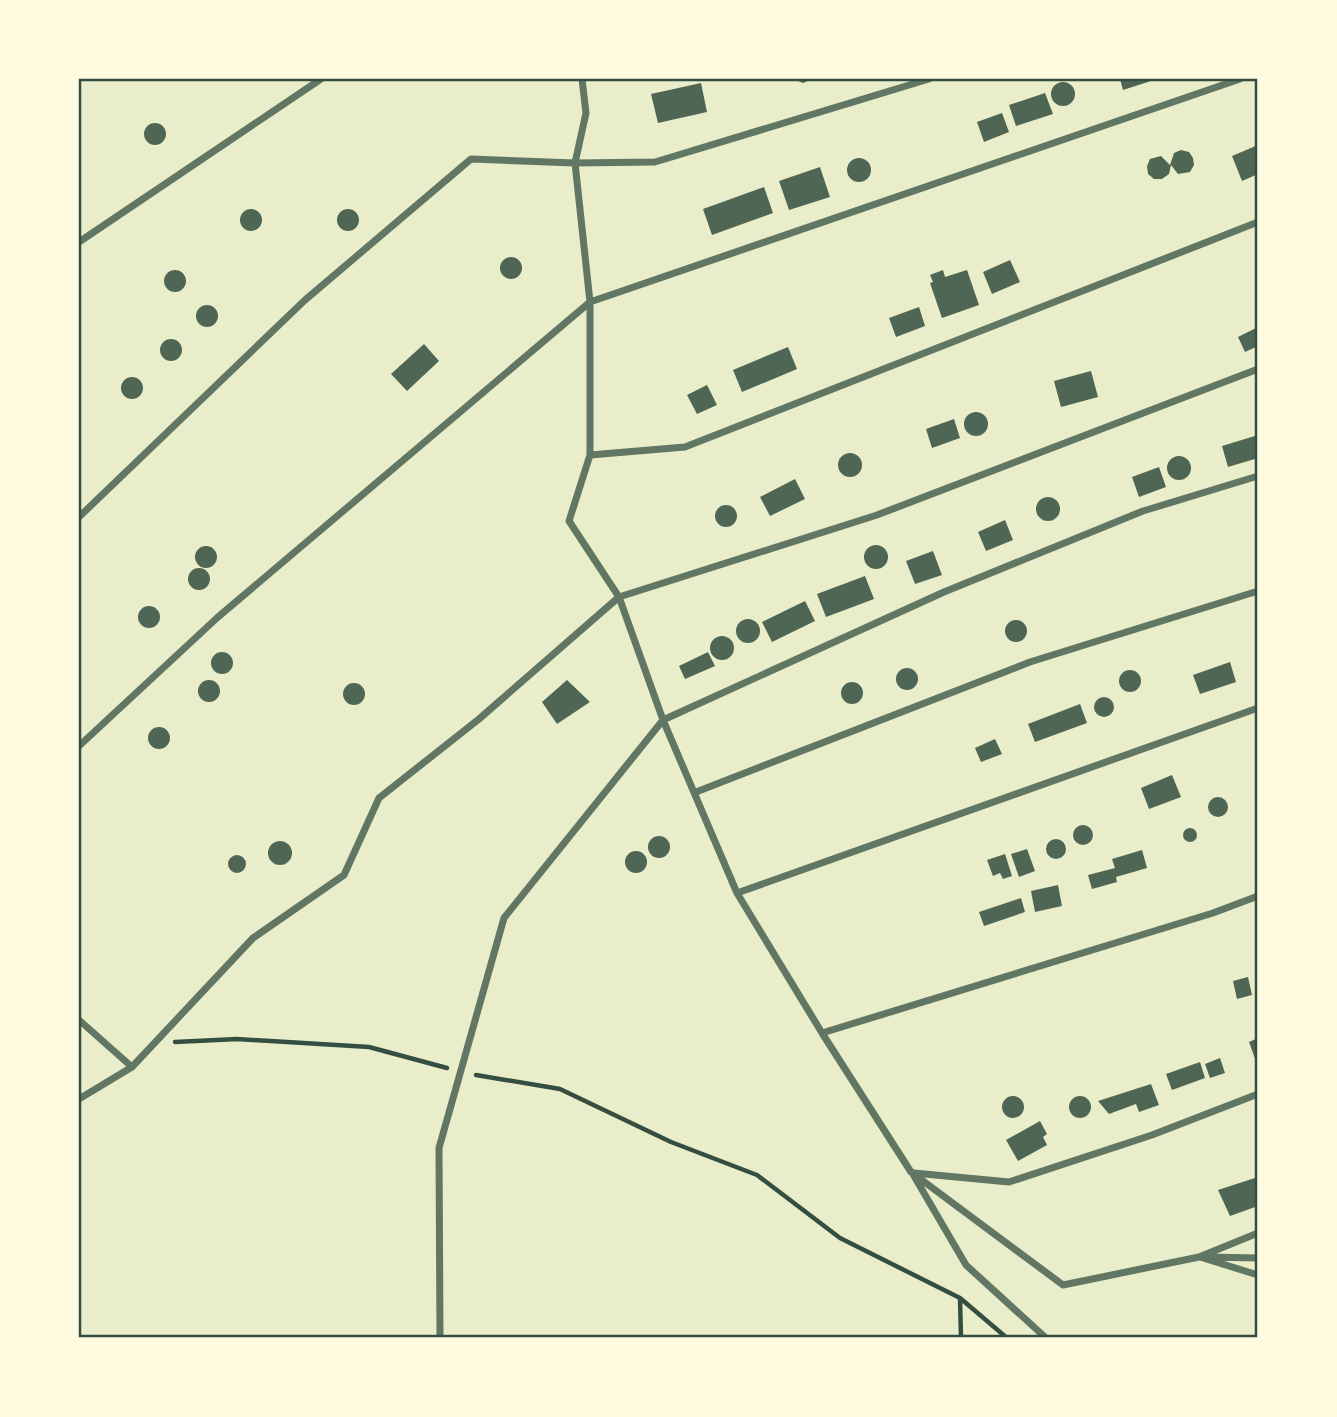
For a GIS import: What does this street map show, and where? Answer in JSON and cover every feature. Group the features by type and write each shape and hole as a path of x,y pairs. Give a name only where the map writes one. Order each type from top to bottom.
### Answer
{"street":[{"path":"79,242 321,79"},
{"path":"582,79 586,113 575,163 590,302 590,455 569,521 619,597 663,720 737,892 966,1265 1046,1338"},
{"path":"79,517 305,300 471,159 575,163 655,162 929,79"},
{"path":"79,746 218,617 590,302 1240,79"},
{"path":"590,455 685,447 1258,222"},
{"path":"79,1100 132,1066 253,938 344,875 379,798 479,719 619,597 877,515 1258,369"},
{"path":"440,1338 439,1148 504,918 663,720 944,592 1143,512 1258,476"},
{"path":"696,792 1030,662 1258,591"},
{"path":"737,892 1258,708"},
{"path":"822,1033 1258,896"},
{"path":"79,1020 132,1066"},
{"path":"911,1172 1009,1182 1152,1135 1258,1094"},
{"path":"911,1172 1063,1285 1199,1257 1258,1233"},
{"path":"1199,1257 1258,1258"},
{"path":"1199,1257 1258,1275"}],"path":[{"path":"153,1043 237,1039 369,1047 461,1072 560,1089 671,1142 757,1175 840,1238 960,1298 1007,1338"},
{"path":"960,1298 961,1338"}],"building":[{"path":"793,79 813,79 803,83"},
{"path":"1120,79 1157,79 1123,90"},
{"path":"1063,82 1074,89 1075,94 1068,105 1063,106 1052,99 1051,94 1058,83"},
{"path":"701,83 707,112 658,123 651,94"},
{"path":"1045,93 1053,114 1016,126 1009,105"},
{"path":"1002,113 1009,132 984,142 977,122"},
{"path":"155,123 163,126 166,134 163,142 155,145 147,142 144,134 147,126"},
{"path":"1258,145 1258,174 1242,181 1232,156"},
{"path":"1181,150 1189,152 1193,158 1194,165 1190,172 1178,174 1171,165 1169,174 1162,179 1154,179 1148,174 1150,159 1161,156 1170,165 1174,153"},
{"path":"859,158 870,165 871,170 864,181 859,182 848,175 847,170 854,159"},
{"path":"820,167 830,197 789,210 779,181"},
{"path":"764,187 773,213 712,235 703,209"},
{"path":"251,209 259,212 262,220 259,228 251,231 243,228 240,220 243,212"},
{"path":"348,209 356,212 359,220 356,228 348,231 340,228 337,220 340,212"},
{"path":"511,257 519,260 522,268 519,276 511,279 503,276 500,268 503,260"},
{"path":"1010,260 1020,282 992,294 983,272"},
{"path":"175,270 183,273 186,281 183,289 175,292 167,289 164,281 167,273"},
{"path":"943,270 945,277 967,270 979,305 942,318 930,283 933,282 930,275"},
{"path":"207,305 215,308 218,316 215,324 207,327 199,324 196,316 199,308"},
{"path":"919,307 925,326 896,337 889,318"},
{"path":"1258,327 1258,346 1245,352 1238,337"},
{"path":"171,339 179,342 182,350 179,358 171,361 163,358 160,350 163,342"},
{"path":"424,344 439,361 407,391 391,374"},
{"path":"788,347 797,369 742,392 733,370"},
{"path":"1091,371 1098,397 1061,407 1054,381"},
{"path":"132,377 140,380 143,388 140,396 132,399 124,396 121,388 124,380"},
{"path":"707,385 717,405 697,414 687,395"},
{"path":"976,412 987,419 988,424 981,435 976,436 965,429 964,424 971,413"},
{"path":"954,419 960,438 932,448 926,429"},
{"path":"1258,435 1258,458 1228,467 1222,446"},
{"path":"850,453 861,460 862,465 855,476 850,477 839,470 838,465 845,454"},
{"path":"1179,456 1190,463 1191,468 1184,479 1179,480 1168,473 1167,468 1174,457"},
{"path":"1159,467 1166,487 1139,497 1132,477"},
{"path":"795,479 805,499 770,516 760,497"},
{"path":"1048,497 1059,504 1060,509 1053,520 1048,521 1037,514 1036,509 1043,498"},
{"path":"726,505 734,508 737,516 734,524 726,527 718,524 715,516 718,508"},
{"path":"1005,520 1013,540 986,551 978,532"},
{"path":"876,545 887,552 888,557 881,568 876,569 865,562 864,557 871,546"},
{"path":"206,546 214,549 217,557 214,565 206,568 198,565 195,557 198,549"},
{"path":"933,551 942,575 915,584 906,561"},
{"path":"199,568 207,571 210,579 207,587 199,590 191,587 188,579 191,571"},
{"path":"865,576 874,599 826,617 817,594"},
{"path":"805,601 815,621 772,642 762,622"},
{"path":"149,606 157,609 160,617 157,625 149,628 141,625 138,617 141,609"},
{"path":"748,619 759,626 760,631 753,642 748,643 737,636 736,631 743,620"},
{"path":"1016,620 1024,623 1027,631 1024,639 1016,642 1008,639 1005,631 1008,623"},
{"path":"722,636 733,643 734,648 727,659 722,660 711,653 710,648 717,637"},
{"path":"218,652 226,652 233,659 233,667 226,674 218,674 211,667 211,659"},
{"path":"708,652 715,666 685,679 679,666"},
{"path":"1230,662 1236,682 1200,694 1193,675"},
{"path":"907,668 915,671 918,679 915,687 907,690 899,687 896,679 899,671"},
{"path":"1130,670 1138,673 1141,681 1138,689 1130,692 1122,689 1119,681 1122,673"},
{"path":"209,680 217,683 220,691 217,699 209,702 201,699 198,691 201,683"},
{"path":"567,680 590,702 557,724 542,702"},
{"path":"852,682 860,685 863,693 860,701 852,704 844,701 841,693 844,685"},
{"path":"354,683 362,686 365,694 362,702 354,705 346,702 343,694 346,686"},
{"path":"1104,697 1111,700 1114,707 1111,714 1104,717 1097,714 1094,707 1097,700"},
{"path":"1080,704 1087,723 1035,742 1028,724"},
{"path":"159,727 167,730 170,738 167,746 159,749 151,746 148,738 151,730"},
{"path":"995,739 1002,754 981,762 975,748"},
{"path":"1172,775 1181,797 1149,809 1141,788"},
{"path":"1218,797 1225,800 1228,807 1225,814 1218,817 1211,814 1208,807 1211,800"},
{"path":"1083,825 1090,828 1093,835 1090,842 1083,845 1076,842 1073,835 1076,828"},
{"path":"1187,828 1193,828 1197,835 1193,842 1187,842 1183,838 1183,832"},
{"path":"659,836 667,839 670,847 667,855 659,858 651,855 648,847 651,839"},
{"path":"1056,839 1063,842 1066,849 1063,856 1056,859 1049,856 1046,849 1049,842"},
{"path":"280,841 289,844 292,853 289,862 280,865 271,862 268,853 271,844"},
{"path":"1027,849 1035,871 1019,877 1011,854"},
{"path":"1142,850 1147,868 1116,877 1117,882 1092,889 1088,875 1115,868 1112,859"},
{"path":"636,851 644,854 647,862 644,870 636,873 628,870 625,862 628,854"},
{"path":"1005,854 1012,876 1003,879 1000,873 993,876 987,860"},
{"path":"233,855 241,855 246,864 244,871 233,873 228,868 228,860"},
{"path":"1058,885 1062,906 1035,912 1031,891"},
{"path":"1021,898 1025,912 984,926 979,912"},
{"path":"1248,977 1252,995 1237,999 1233,981"},
{"path":"1258,1038 1258,1067 1249,1042"},
{"path":"1220,1058 1225,1073 1210,1078 1205,1064"},
{"path":"1200,1062 1205,1078 1172,1090 1166,1074"},
{"path":"1151,1084 1159,1105 1139,1112 1136,1104 1109,1114 1098,1101"},
{"path":"1013,1096 1021,1099 1024,1107 1021,1115 1013,1118 1005,1115 1002,1107 1005,1099"},
{"path":"1080,1096 1088,1099 1091,1107 1088,1115 1080,1118 1072,1115 1069,1107 1072,1099"},
{"path":"1040,1121 1047,1134 1043,1137 1047,1145 1018,1161 1006,1140"},
{"path":"1258,1177 1258,1206 1230,1216 1218,1190"}]}
